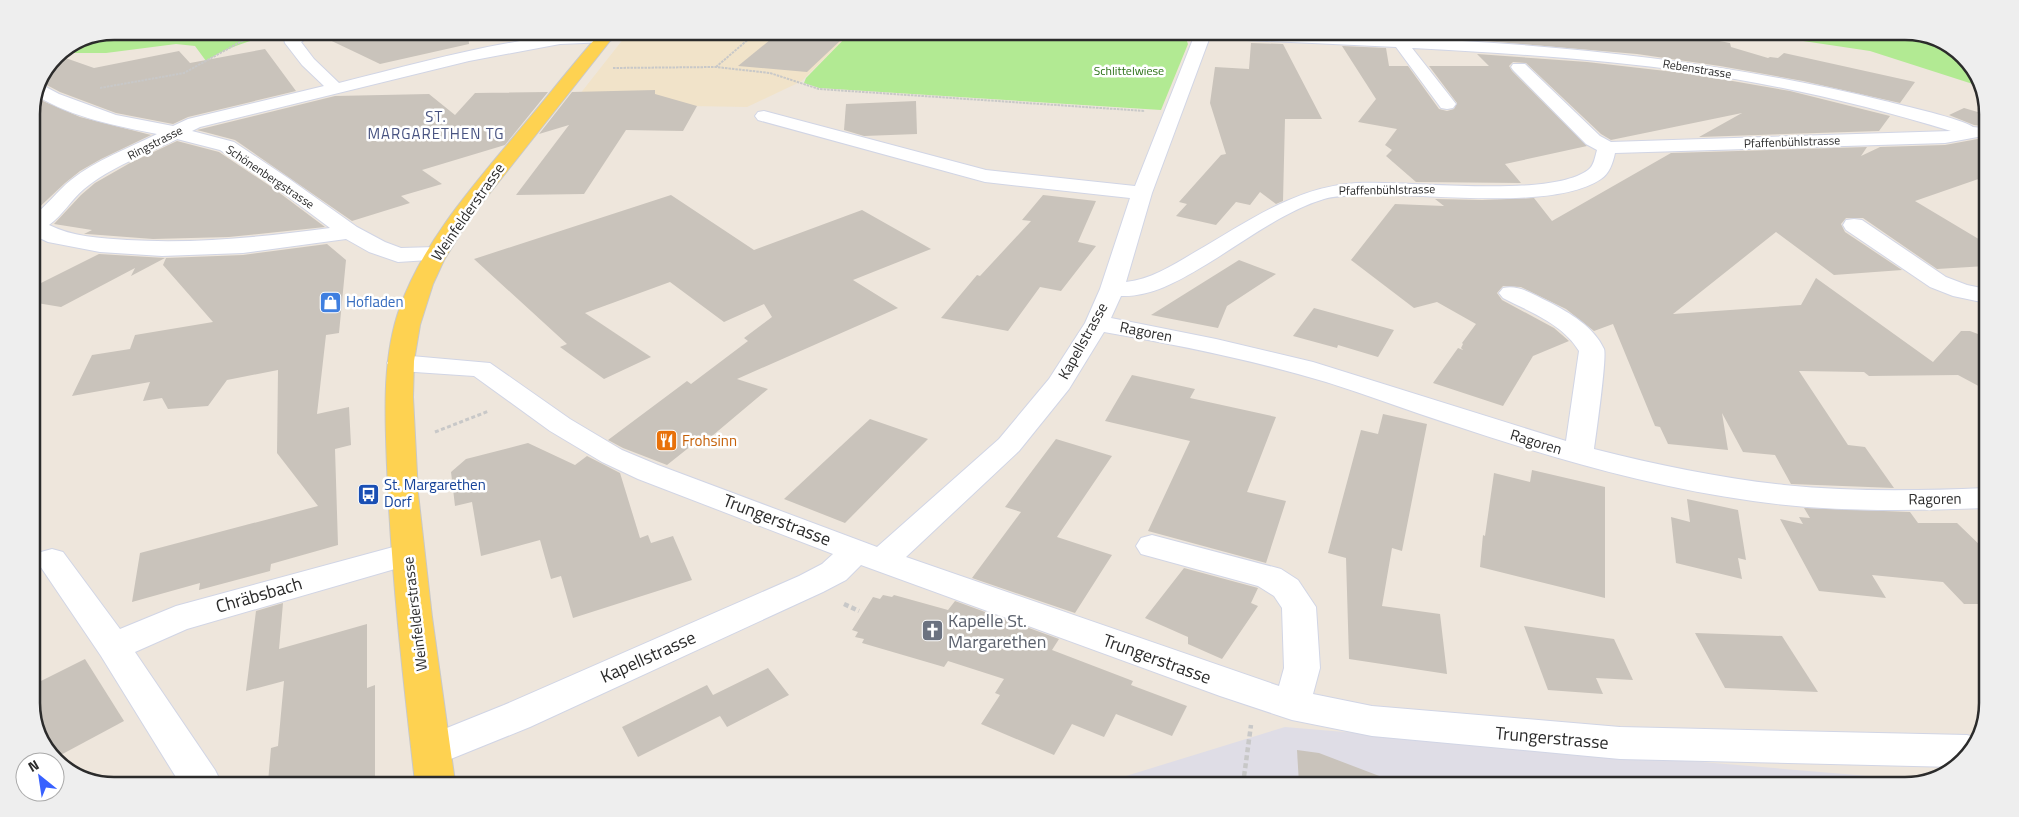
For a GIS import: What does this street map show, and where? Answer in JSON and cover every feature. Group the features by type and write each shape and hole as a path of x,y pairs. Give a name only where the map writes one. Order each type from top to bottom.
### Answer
{"main road":[{"name":"Weinfelderstrasse","path":"433,766 402,498 400,363 412,309 436,254 499,168 604,40"}],"street":[{"path":"292,40 292,43 308,62 335,88"},
{"name":"Ringstrasse","path":"40,222 53,212 77,185 100,170 174,132 208,119 517,46 554,40"},
{"name":"Kapellstrasse","path":"433,766 517,716 869,556 1008,445 1060,383 1097,323 1112,288 1142,193 1201,40"},
{"name":"Rebenstrasse","path":"1331,40 1577,54 1662,64 1803,88 1909,113 1979,133"},
{"path":"1401,44 1447,104"},
{"path":"1519,67 1593,140 1607,148"},
{"name":"Schönenbergstrasse","path":"46,94 111,119 174,132 227,146 281,182 349,232 377,247 398,254 436,254"},
{"path":"764,116 985,176 1142,193"},
{"name":"Pfaffenbühlstrasse","path":"1112,288 1127,290 1154,284 1294,204 1316,195 1336,190 1365,188 1551,190 1578,183 1594,176 1603,165 1607,148 1979,134"},
{"path":"1854,225 1938,282 1961,291 1979,295"},
{"name":"Ringstrasse","path":"40,231 56,237 100,245 162,249 242,246 349,232"},
{"path":"1511,293 1578,330 1587,340 1592,351 1579,455"},
{"name":"Ragoren","path":"1097,323 1158,333 1317,372 1579,455 1722,487 1804,497 1924,500 1979,498"},
{"name":"Trungerstrasse","path":"400,363 481,369 560,425 612,456 648,472 869,556 1256,694 1292,705 1381,722 1620,743 1961,751"},
{"path":"1152,546 1269,577 1286,588 1299,607 1302,668 1292,705"},
{"name":"Chräbsbach","path":"113,647 176,619 408,554"},
{"path":"52,560 113,647 198,777"}],"path":[{"path":"46,94 70,93 184,73 210,57 245,40"},
{"path":"716,67 748,40"},
{"path":"607,68 716,67 770,73 819,89 1173,113"},
{"path":"432,433 522,398"},
{"path":"1244,777 1256,694"}],"shaded area":[{"path":"622,40 843,40 802,81 747,107 572,104"},
{"path":"1285,727 1868,776 1909,777 1905,777 1123,777"}],"green space":[{"path":"254,40 226,50 206,61 195,46 176,44 106,53 72,53 99,41"},
{"name":"Schlittelwiese","path":"843,40 1186,40 1188,44 1161,110 819,88 804,83 806,78"},
{"path":"1796,40 1905,40 1929,44 1954,58 1964,69 1972,84 1870,51"}],"building":[{"path":"330,40 469,40 469,44 380,64"},
{"path":"770,40 841,40 807,72 738,66"},
{"path":"1476,40 1714,40 1730,43 1731,47 1768,58 1778,58 1784,53 1915,82 1900,103 1803,81 1637,54"},
{"path":"1251,43 1283,44 1322,119 1285,119 1283,201 1276,204 1260,192 1250,205 1236,202 1216,225 1176,216 1187,204 1179,202 1221,155 1226,154 1210,103 1215,67 1249,69"},
{"path":"1342,46 1386,48 1389,66 1408,66 1439,109 1447,111 1454,109 1457,103 1429,66 1489,66 1477,54 1587,62 1692,74 1790,91 1890,116 1879,131 1699,137 1742,113 1611,140 1601,134 1526,63 1513,62 1509,66 1512,71 1587,146 1505,164 1521,183 1416,182 1386,156 1392,150 1385,145 1397,129 1358,122 1376,99"},
{"path":"265,49 296,91 188,117 173,124 116,113 60,92 46,85 52,73 66,58 94,68 179,51 190,63"},
{"path":"655,90 655,94 697,106 683,131 626,130 584,194 516,195 569,125 539,134 572,92"},
{"path":"548,92 505,145 422,170 442,184 401,196 410,203 352,221 235,140 197,130 335,96 429,94 455,115 475,93"},
{"path":"41,100 80,117 151,135 101,159 80,171 40,207"},
{"path":"916,101 917,134 864,136 844,130 846,104"},
{"path":"1964,108 1979,112 1979,126 1974,125 1949,115"},
{"path":"1979,139 1979,179 1915,201 1979,239 1979,266 1937,269 1863,218 1846,218 1841,224 1845,232 1902,270 1834,275 1776,232 1673,314 1801,305 1816,278 1933,362 1961,331 1970,331 1979,334 1979,386 1958,375 1869,376 1864,372 1799,371 1848,445 1865,447 1894,488 1791,484 1775,455 1743,452 1722,413 1728,450 1668,444 1660,427 1655,426 1613,324 1594,331 1566,309 1521,287 1503,286 1497,293 1502,300 1554,328 1569,341 1533,356 1503,406 1433,383 1458,348 1463,350 1461,348 1462,343 1476,324 1437,302 1414,308 1351,260 1395,204 1444,206 1435,199 1534,198 1552,221 1671,153 1867,147 1861,156 1880,147 1945,145"},
{"path":"177,141 219,152 273,188 325,227 229,237 153,239 84,234 92,230 54,224 95,183 130,163"},
{"path":"671,195 754,250 862,210 931,249 853,280 898,308 737,379 768,389 712,436 706,434 667,465 623,448 608,440 687,381 691,384 748,341 744,338 772,317 764,304 724,322 670,282 585,313 651,357 604,379 560,347 567,344 474,259"},
{"path":"1043,195 1096,201 1078,242 1096,246 1061,291 1040,287 1008,331 941,318 977,275 980,276 1031,221 1022,220"},
{"path":"327,244 346,260 339,333 326,335 317,414 349,407 351,445 335,449 338,545 271,564 270,571 199,590 200,583 132,602 140,553 318,506 277,453 278,370 227,380 208,406 168,409 162,398 143,401 150,382 72,396 92,355 130,349 135,335 213,322 163,265 166,258 243,255"},
{"path":"99,254 165,258 131,276 135,268 61,307 40,304 40,284"},
{"path":"1239,260 1276,274 1227,306 1218,328 1151,315"},
{"path":"1314,308 1394,330 1378,357 1338,345 1337,348 1293,336"},
{"path":"1132,375 1195,389 1190,398 1276,417 1247,492 1286,501 1266,563 1148,531 1190,441 1105,421"},
{"path":"1383,414 1427,424 1402,551 1392,548 1382,606 1440,614 1447,674 1349,659 1346,558 1328,553 1361,430 1378,434"},
{"path":"870,419 928,439 845,523 784,499"},
{"path":"1056,439 1112,456 1057,537 1112,555 1075,613 972,578 1021,512 1005,507"},
{"path":"528,443 575,465 587,456 620,473 640,538 648,535 651,543 673,536 692,580 573,618 561,576 551,579 540,540 481,556 472,502 455,506 451,472 466,459"},
{"path":"1532,470 1605,487 1605,598 1480,567 1483,535 1485,536 1494,473 1530,482"},
{"path":"1687,499 1738,510 1746,560 1738,558 1742,579 1676,563 1671,517 1690,522"},
{"path":"1804,508 1910,512 1918,523 1957,523 1979,544 1979,604 1964,604 1943,582 1872,575 1886,598 1819,591 1780,519 1803,524 1799,517 1810,518"},
{"path":"1184,568 1258,588 1251,603 1258,606 1222,659 1188,644 1188,637 1145,618"},
{"path":"883,595 892,597 894,595 948,610 955,601 1059,639 1052,650 1133,681 1131,685 1187,706 1172,736 1116,714 1104,737 1072,724 1054,755 981,724 1000,695 995,693 1004,679 948,661 944,667 862,643 864,639 855,637 858,632 852,630 873,597 880,599"},
{"path":"283,603 279,649 367,624 367,688 375,685 375,777 268,777 271,748 278,746 284,681 246,691 256,611"},
{"path":"1524,626 1614,639 1633,680 1596,678 1603,694 1548,690"},
{"path":"1695,633 1782,636 1818,692 1725,688"},
{"path":"85,659 124,721 65,753 59,752 46,732 40,708 40,682"},
{"path":"768,668 789,695 727,727 720,716 638,757 622,727 707,685 713,695"},
{"path":"1297,750 1319,753 1382,777 1299,777"}],"place":[{"name":"Hofladen","path":"330,302"},
{"name":"Frohsinn","path":"666,441"},
{"name":"St. Margarethen Dorf","path":"368,494"},
{"name":"Kapelle St. Margarethen","path":"932,631"}],"district":[{"name":"ST. MARGARETHEN TG","path":"436,126"}]}
